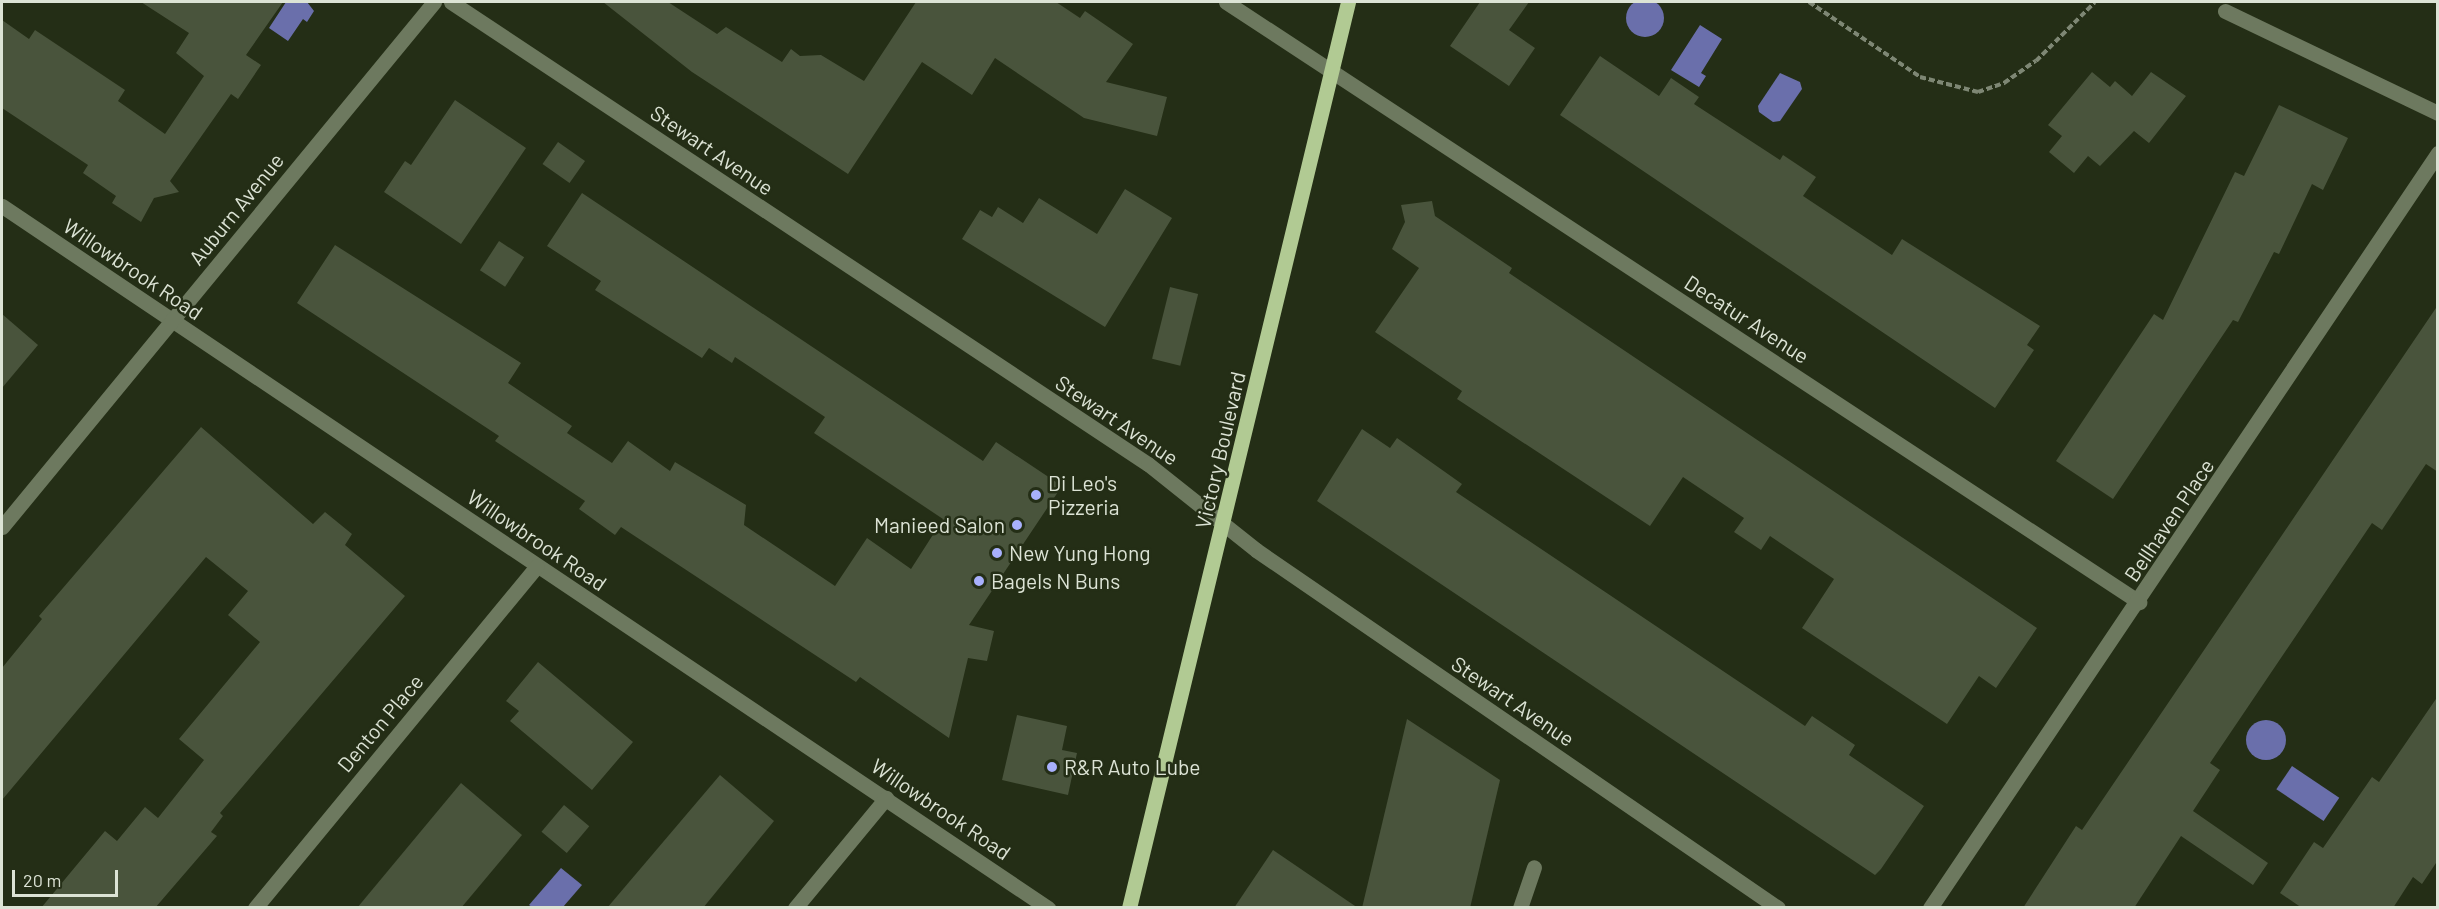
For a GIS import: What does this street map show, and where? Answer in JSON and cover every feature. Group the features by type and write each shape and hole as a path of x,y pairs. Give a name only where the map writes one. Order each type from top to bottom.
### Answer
{"main road":[{"name":"Victory Boulevard","path":"1129,908 1224,525 1348,2"}],"street":[{"name":"Auburn Avenue","path":"2,527 434,2"},
{"name":"Stewart Avenue","path":"451,2 1148,464 1224,525 1778,908"},
{"name":"Decatur Avenue","path":"1226,2 2139,602"},
{"path":"2225,11 2438,113"},
{"name":"Bellhaven Place","path":"1930,908 2139,602 2438,153"},
{"name":"Willowbrook Road","path":"2,206 1048,908"},
{"name":"Denton Place","path":"255,908 537,566"},
{"path":"795,908 886,798"},
{"path":"1520,908 1534,867"}],"path":[{"path":"1809,2 1920,77 1978,92 2004,83 2036,61 2095,2"}],"water":[{"path":"1645,-1 1652,0 1658,5 1663,11 1663,25 1658,31 1652,36 1645,37 1638,36 1632,31 1627,25 1626,18 1627,11 1632,5 1638,0"},
{"path":"286,2 307,2 314,11 307,22 303,19 288,41 269,28"},
{"path":"1700,25 1722,39 1701,73 1706,76 1699,87 1671,70"},
{"path":"1780,73 1800,82 1802,89 1780,121 1773,122 1759,112 1758,106"},
{"path":"2266,720 2274,721 2280,726 2285,732 2285,748 2280,754 2274,759 2266,760 2258,759 2252,754 2247,748 2246,740 2247,732 2252,726 2258,721"},
{"path":"2292,766 2339,798 2324,821 2276,789"},
{"path":"561,868 582,885 563,907 532,907 529,905"}],"building":[{"path":"141,2 283,2 246,55 261,65 238,99 231,94 170,181 179,192 154,198 141,222 112,203 116,196 83,173 88,165 2,108 2,20 29,39 35,30 125,90 118,101 165,134 204,76 176,53 189,33"},
{"path":"603,2 668,2 717,34 726,27 782,62 791,49 800,56 821,55 864,81 916,2 1056,2 1080,18 1085,11 1133,44 1106,82 1167,97 1157,136 1084,118 995,58 972,95 922,62 848,174 692,72"},
{"path":"1480,2 1529,2 1509,30 1535,48 1509,86 1450,46"},
{"path":"1600,56 1659,96 1671,78 1699,97 1694,104 1780,160 1783,155 1816,177 1803,196 1892,255 1902,239 2040,326 2027,345 2034,350 1995,408 1560,115"},
{"path":"2092,72 2110,87 2115,81 2132,96 2151,72 2186,96 2149,143 2134,131 2100,166 2088,156 2074,173 2049,152 2062,136 2048,125"},
{"path":"455,100 526,148 461,244 384,192 405,161 411,165"},
{"path":"2279,105 2348,138 2323,190 2312,184 2279,254 2274,252 2238,322 2233,320 2113,499 2056,461 2154,314 2163,320 2235,172 2244,176"},
{"path":"558,142 585,161 570,183 543,164"},
{"path":"1125,189 1172,218 1105,327 962,239 980,210 992,217 998,207 1023,223 1039,198 1097,234"},
{"path":"582,193 983,461 996,442 1062,486 969,625 994,631 987,661 968,658 949,738 860,677 856,682 621,527 615,535 579,509 585,501 495,441 499,436 297,303 335,245 521,363 508,383 572,426 567,433 612,463 628,441 670,471 675,462 746,505 744,525 835,586 867,538 911,569 943,519 814,433 825,417 735,357 732,363 709,348 702,358 595,290 601,281 547,246"},
{"path":"1432,201 1435,216 1512,268 1509,273 2037,628 1996,688 1979,676 1947,724 1802,628 1834,579 1770,536 1761,550 1734,532 1744,518 1683,477 1650,526 1457,399 1462,391 1375,332 1419,268 1392,249 1405,222 1401,205"},
{"path":"499,241 524,257 505,287 480,270"},
{"path":"1170,287 1198,294 1180,366 1152,359"},
{"path":"2438,305 2438,472 2426,464 2382,530 2372,523 2210,763 2220,770 2193,811 2268,863 2253,885 2181,836 2134,908 2023,908 2076,826 2082,830"},
{"path":"2,314 38,345 2,388"},
{"path":"201,427 313,524 325,512 352,534 345,545 405,596 220,813 223,816 211,832 217,836 155,908 41,908 105,831 117,841 145,807 158,818 204,760 179,739 260,642 228,615 248,591 206,557 2,800 2,668 42,619 39,616"},
{"path":"1362,429 1390,448 1397,438 1462,484 1456,492 1805,726 1812,716 1855,745 1849,755 1924,806 1881,869 1875,875 1317,501"},
{"path":"538,662 633,742 592,790 510,721 519,711 506,701"},
{"path":"2438,696 2438,860 2422,884 2413,877 2393,908 2302,908 2280,893 2314,842 2323,848 2372,777 2379,782"},
{"path":"1017,715 1067,726 1062,750 1077,753 1068,795 1002,780"},
{"path":"1407,719 1500,780 1470,908 1362,908"},
{"path":"720,775 774,821 703,908 607,908"},
{"path":"461,783 522,835 461,908 357,908"},
{"path":"564,805 589,826 567,853 542,832"},
{"path":"1273,850 1358,908 1234,908"}],"place":[{"name":"Di Leo's Pizzeria","path":"1036,495"},
{"name":"Manieed Salon","path":"1017,525"},
{"name":"New Yung Hong","path":"997,553"},
{"name":"Bagels N Buns","path":"979,581"},
{"name":"R&R Auto Lube","path":"1052,767"}]}
